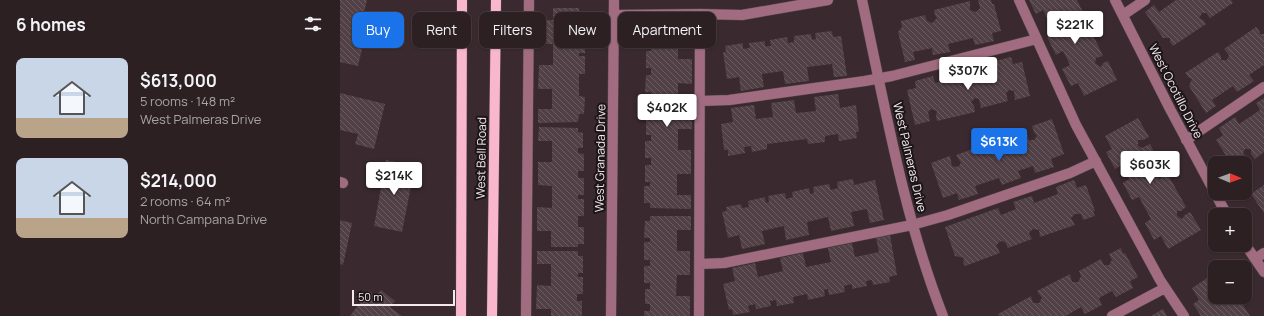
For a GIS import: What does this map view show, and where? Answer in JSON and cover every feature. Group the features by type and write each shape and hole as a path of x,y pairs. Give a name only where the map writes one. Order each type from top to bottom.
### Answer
{"main road":[{"name":"West Bell Road","path":"461,316 462,0"},
{"name":"West Bell Road","path":"492,316 496,0"}],"street":[{"path":"526,316 529,0"},
{"name":"West Granada Drive","path":"611,316 614,0"},
{"path":"716,14 742,15 828,0"},
{"name":"West Palmeras Drive","path":"862,0 891,139 912,225 943,316"},
{"path":"1019,0 1076,125 1165,288 1184,316"},
{"name":"West Ocotillo Drive","path":"1115,0 1208,180"},
{"path":"1123,15 1145,0"},
{"path":"614,15 618,15"},
{"path":"700,102 728,100 879,78 1037,40"},
{"path":"699,316 700,48"},
{"path":"1186,140 1264,87"},
{"path":"700,264 724,263 912,225 948,215 1070,173 1096,161"},
{"path":"1250,252 1264,272"},
{"path":"1255,259 1264,253"},
{"path":"1112,316 1165,288"}],"building":[{"path":"340,0 367,0 364,12 352,12 352,48 362,49 358,66 340,62"},
{"path":"978,0 991,0 992,4 994,4 1001,31 992,33 994,41 975,45 973,38 948,44 950,52 933,55 932,48 913,52 915,60 905,62 898,32 902,27 901,21 925,15 927,21 932,23 937,18 934,10 970,1 970,10 976,12 980,8"},
{"path":"1029,0 1077,0 1089,24 1084,27 1081,26 1081,32 1085,34 1091,31 1103,56 1096,58 1095,63 1101,67 1103,63 1108,61 1117,80 1084,96 1078,83 1071,86 1062,69 1070,65 1063,51 1056,55 1047,37 1054,33 1043,10 1036,14"},
{"path":"1176,0 1231,0 1233,3 1210,18 1206,13 1202,13 1199,18 1206,24 1173,46 1170,42 1170,38 1163,38 1145,12 1154,5 1159,12"},
{"path":"553,8 579,8 579,11 585,11 554,12 554,48 585,48 585,53 579,53 579,56 585,56 585,74 579,74 579,96 585,97 584,114 579,114 578,122 538,123 538,109 552,109 552,89 538,89 539,65 553,65 553,44 546,44 546,20 553,20"},
{"path":"1256,27 1260,34 1264,34 1264,65 1249,75 1254,81 1237,92 1233,86 1212,100 1216,106 1206,113 1189,86 1192,79 1185,73 1218,52 1221,56 1221,60 1227,60 1229,55 1224,49"},
{"path":"832,31 833,37 841,36 847,76 834,77 832,64 807,67 809,81 785,84 783,71 762,74 764,87 741,91 739,77 727,79 723,52 726,52 725,46 743,43 743,49 750,48 749,43 765,41 765,46 771,46 770,40 787,37 788,43 794,42 794,36 811,34 812,40 816,39 815,33"},
{"path":"651,48 678,48 678,59 692,59 692,84 678,83 678,105 692,105 692,129 678,129 678,150 691,150 691,174 677,174 677,195 691,195 691,209 650,208 650,203 644,203 644,186 650,186 650,182 645,182 645,165 651,165 651,158 645,158 645,141 651,141 651,135 646,135 646,120 651,120 651,111 645,111 645,96 651,96 651,92 645,92 646,75 651,75 651,68 646,68 646,51 651,51"},
{"path":"1011,57 1013,64 1022,62 1030,96 1015,100 1014,91 1009,90 1006,93 1008,101 981,108 979,99 975,98 971,102 974,106 975,112 937,121 937,111 931,109 928,112 930,121 915,125 907,90 916,88 915,81 933,76 935,83 960,77 958,70 977,65 979,73 994,69 992,62"},
{"path":"340,93 385,104 374,149 355,144 358,134 340,130"},
{"path":"838,94 840,108 856,105 859,132 856,132 857,138 839,141 838,134 825,136 825,142 808,144 807,139 767,144 767,149 752,152 751,146 744,147 745,153 728,156 728,150 724,150 721,124 733,122 731,108 754,105 756,119 773,117 771,103 794,100 796,113 816,111 814,97"},
{"path":"1264,98 1264,152 1255,159 1251,154 1251,149 1245,149 1243,153 1245,156 1226,156 1216,140 1223,135 1219,128 1235,117 1239,124 1260,110 1256,103"},
{"path":"1138,118 1149,137 1143,140 1138,140 1138,146 1142,148 1150,144 1163,168 1155,172 1155,176 1160,179 1167,173 1186,207 1181,211 1177,211 1177,216 1182,219 1190,212 1201,230 1168,249 1161,236 1154,240 1145,223 1151,219 1139,197 1132,200 1123,183 1129,179 1122,165 1115,169 1106,152 1112,149 1105,136"},
{"path":"1052,119 1064,154 1051,159 1054,167 1035,173 1033,166 1018,171 1021,178 1002,185 999,178 975,186 978,194 959,200 957,193 943,198 931,163 950,156 952,166 958,167 961,163 956,155 993,142 995,151 997,153 1000,152 1003,149 1000,140 1026,131 1029,140 1034,140 1037,136 1032,126"},
{"path":"539,127 578,128 578,132 583,133 583,148 578,148 578,153 584,154 584,171 578,171 578,178 584,178 584,195 578,195 578,199 584,199 584,216 578,216 578,227 584,227 584,244 578,244 578,247 551,247 551,231 537,231 537,207 552,208 552,186 538,185 538,162 552,162 552,141 538,141"},
{"path":"386,160 415,166 402,232 374,226"},
{"path":"853,179 854,185 875,180 884,220 870,223 867,209 851,212 854,226 831,231 828,217 807,222 809,235 786,240 784,226 762,231 765,244 742,249 739,235 728,238 722,212 727,211 726,207 741,204 742,208 749,207 748,201 765,197 766,203 769,202 768,196 785,193 786,199 793,197 792,192 809,188 810,194 814,193 813,187 829,184 831,190 838,188 837,182"},
{"path":"1074,180 1077,188 1086,185 1095,211 1093,211 1095,216 1083,220 1081,214 1075,214 1071,218 1075,225 1040,237 1039,230 1033,229 1029,233 1032,239 1008,248 1005,242 1000,241 996,246 1000,253 965,266 963,262 964,258 955,256 945,227 998,208 1001,215 1016,209 1013,202 1032,196 1034,203 1058,194 1056,187"},
{"path":"1264,185 1264,213 1252,195 1252,193"},
{"path":"650,216 691,216 691,230 677,230 677,251 690,251 690,275 677,275 676,296 690,296 690,316 644,316 644,311 650,311 650,304 645,304 645,289 650,289 650,283 644,283 644,266 650,266 650,260 644,260 644,242 650,242 650,238 644,238 645,221 650,221"},
{"path":"340,220 352,223 343,265 340,264"},
{"path":"890,235 897,275 889,277 890,282 873,285 872,280 866,281 867,286 852,289 852,284 844,286 845,292 829,295 828,289 824,290 825,296 808,300 807,294 793,297 794,303 777,306 776,300 770,301 771,306 756,309 755,304 748,306 750,312 733,315 732,309 729,310 723,284 735,281 732,268 755,263 758,277 783,271 780,258 803,253 806,267 831,262 828,248 852,243 855,257 879,252 876,238"},
{"path":"1121,248 1123,254 1125,253 1138,277 1130,281 1133,288 1116,297 1112,291 1099,298 1102,305 1085,314 1081,307 1066,316 999,316 998,314 1031,296 1033,303 1039,303 1042,298 1037,291 1070,274 1072,282 1078,282 1081,276 1079,271 1101,259 1104,265 1109,265 1112,260 1109,254"},
{"path":"537,251 578,251 578,256 583,256 583,273 578,273 578,277 583,277 583,294 577,294 577,301 582,301 582,316 551,316 551,309 536,309 537,285 551,286 551,264 537,264"},
{"path":"1208,278 1208,304 1242,304 1250,316 1201,316 1193,304 1199,300 1192,288"},
{"path":"381,290 395,301 390,307 402,316 350,316 369,291 376,296"},
{"path":"1163,309 1167,316 1151,316"}]}
